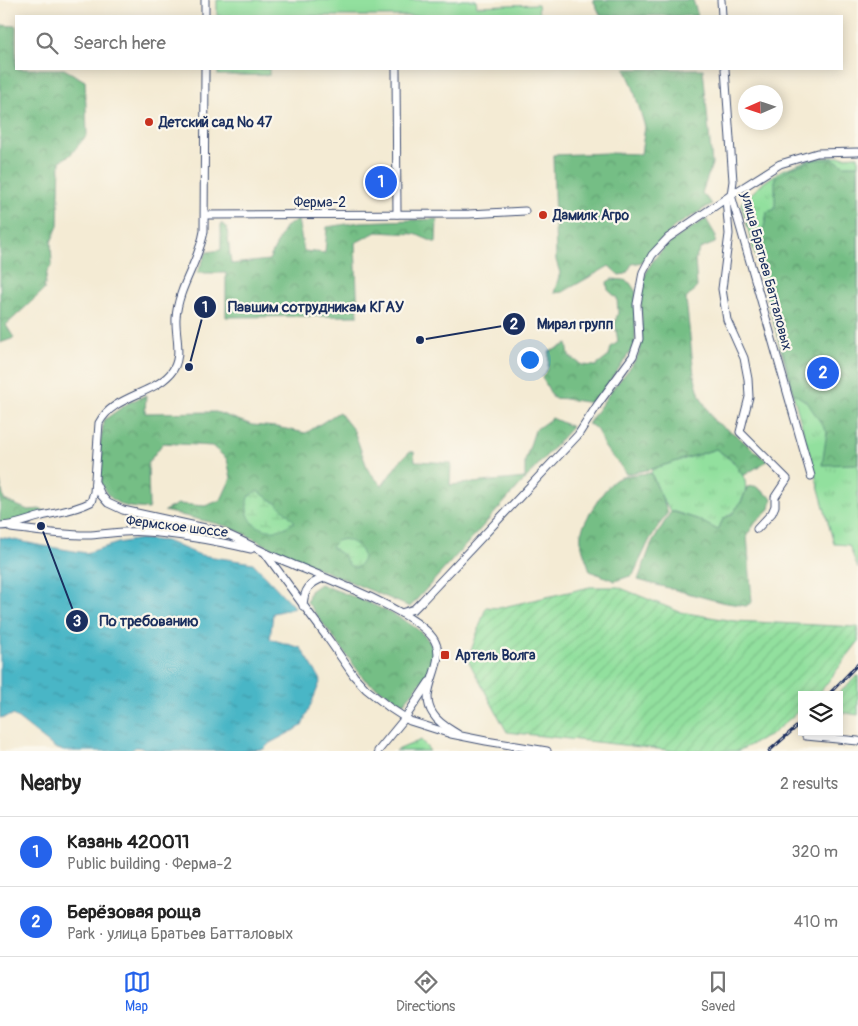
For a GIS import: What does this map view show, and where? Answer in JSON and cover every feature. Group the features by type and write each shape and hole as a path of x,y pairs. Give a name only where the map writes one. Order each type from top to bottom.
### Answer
{"street":[{"path":"205,0 205,15"},
{"path":"721,0 722,15"},
{"path":"0,526 14,526 91,502 94,492 99,423 104,414 115,406 162,382 170,375 178,362 176,319 180,294 202,243 205,215 205,70"},
{"path":"396,70 397,214"},
{"name":"улица Братьев Батталовых","path":"724,70 733,182 729,197 811,476"},
{"path":"401,613 414,609 422,601 578,436 598,404 633,356 639,339 637,304 643,272 652,255 668,238 780,164 817,153 858,152"},
{"path":"729,197 729,234 722,288 727,320 744,358 749,389 749,397 740,432 787,479 775,497 775,506 772,513 757,529"},
{"name":"Ферма-2","path":"205,215 469,214 525,211"},
{"name":"Фермское шоссе","path":"95,482 101,495 108,503 123,510 219,532 370,597 420,625 433,638 438,650 438,663 428,696 429,708 443,725 459,736"},
{"name":"Фермское шоссе","path":"0,526 68,534 92,535 119,531 144,532 218,542 263,552 330,640 354,676 376,698 405,718 416,723 459,736 546,751"},
{"path":"303,606 307,588 314,582 324,578"},
{"path":"420,625 416,618 416,612 422,601"},
{"name":"Фермское шоссе","path":"388,740 432,678"},
{"path":"378,751 388,740 405,727 416,723"},
{"path":"806,736 858,742"}],"green space":[{"path":"217,0 476,0 477,6 538,4 539,15 217,15"},
{"path":"593,0 693,0 698,15 600,15"},
{"path":"0,25 15,26 15,70 66,70 85,81 87,135 70,155 60,161 58,226 51,242 52,265 47,272 44,290 6,325 14,338 0,343"},
{"path":"218,70 269,70 269,75 218,75"},
{"path":"625,70 703,70 712,164 702,193 712,204 674,227 642,262 632,264 626,274 619,275 609,266 563,292 554,293 560,273 556,260 553,155 641,154 645,127 632,84"},
{"path":"858,156 858,569 849,545 834,544 741,203 763,183 782,170 813,158"},
{"path":"833,159 844,165 858,165 858,464 822,465 827,432 807,402 793,393 755,237 764,227 767,212 775,209 775,177 812,160"},
{"path":"437,219 436,243 415,234 376,232 355,243 358,316 226,317 226,273 197,273 207,252 221,250 221,223 227,228 231,264 269,260 285,227 298,220 304,251 325,253 327,227 360,222"},
{"path":"706,219 716,236 715,243 700,249 695,260 697,287 686,299 694,375 700,396 714,421 736,435 767,461 743,476 733,461 716,449 652,469 626,474 604,446 597,430 588,424 632,365 639,352 642,334 642,287 652,262 671,242"},
{"path":"612,279 624,280 630,283 636,292 635,345 595,403 553,398 542,377 548,369 549,352 567,344 569,356 582,365 596,366 609,356 611,347 618,342 615,322 618,313 617,298 608,290 607,282"},
{"path":"146,395 145,413 216,412 252,425 276,427 306,433 339,412 354,431 368,470 382,486 399,462 409,452 414,452 415,461 451,463 450,485 525,478 525,461 535,430 552,418 572,427 410,607 282,553 230,527 164,511 178,504 205,506 221,500 231,478 227,459 212,446 163,443 148,463 149,509 125,506 111,498 104,489 100,479 99,455 104,420 128,403"},
{"path":"716,449 739,468 745,483 742,500 734,511 722,521 718,531 697,519 671,511 663,500 651,473 652,469"},
{"path":"651,473 668,512 650,539 633,575 615,581 590,571 581,538 586,520 607,488 617,479 629,475"},
{"path":"0,481 4,500 28,510 42,509 48,514 15,522 0,523"},
{"path":"755,486 772,498 770,509 756,522 747,535 752,602 746,606 721,602 638,580 651,545 671,511 697,519 718,530 723,519 732,514 742,501 747,487"},
{"path":"257,491 279,505 295,522 279,530 269,530 252,522 247,511 248,497"},
{"path":"343,539 353,543 361,550 362,559 356,568 349,565 343,555 331,547 337,541"},
{"path":"320,584 387,611 420,632 430,643 434,655 430,668 403,704 365,680 307,602 310,591"},
{"path":"590,587 618,587 680,612 734,621 858,627 858,642 821,691 798,691 798,711 771,735 738,751 676,751 507,732 468,660 486,607 499,608"},
{"path":"858,675 858,715 843,713 843,691 841,691"},
{"path":"421,740 430,751 395,751"}],"water":[{"path":"0,537 86,553 118,543 140,539 166,541 200,555 253,563 295,608 273,613 270,639 301,648 321,680 302,726 270,743 264,749 158,751 136,747 130,751 64,751 55,748 13,715 0,718"}],"railway":[{"path":"832,691 858,664"},
{"path":"769,751 798,726"}],"place":[{"name":"Детский сад № 47","path":"149,122"},
{"name":"Казань 420011","path":"381,182"},
{"name":"Дамилк Агро","path":"543,215"},
{"name":"Мирал групп","path":"420,340"},
{"name":"Павшим сотрудникам КГАУ","path":"189,367"},
{"name":"Берёзовая роща","path":"823,373"},
{"name":"По требованию","path":"41,526"},
{"name":"Артель Волга","path":"445,655"}]}
